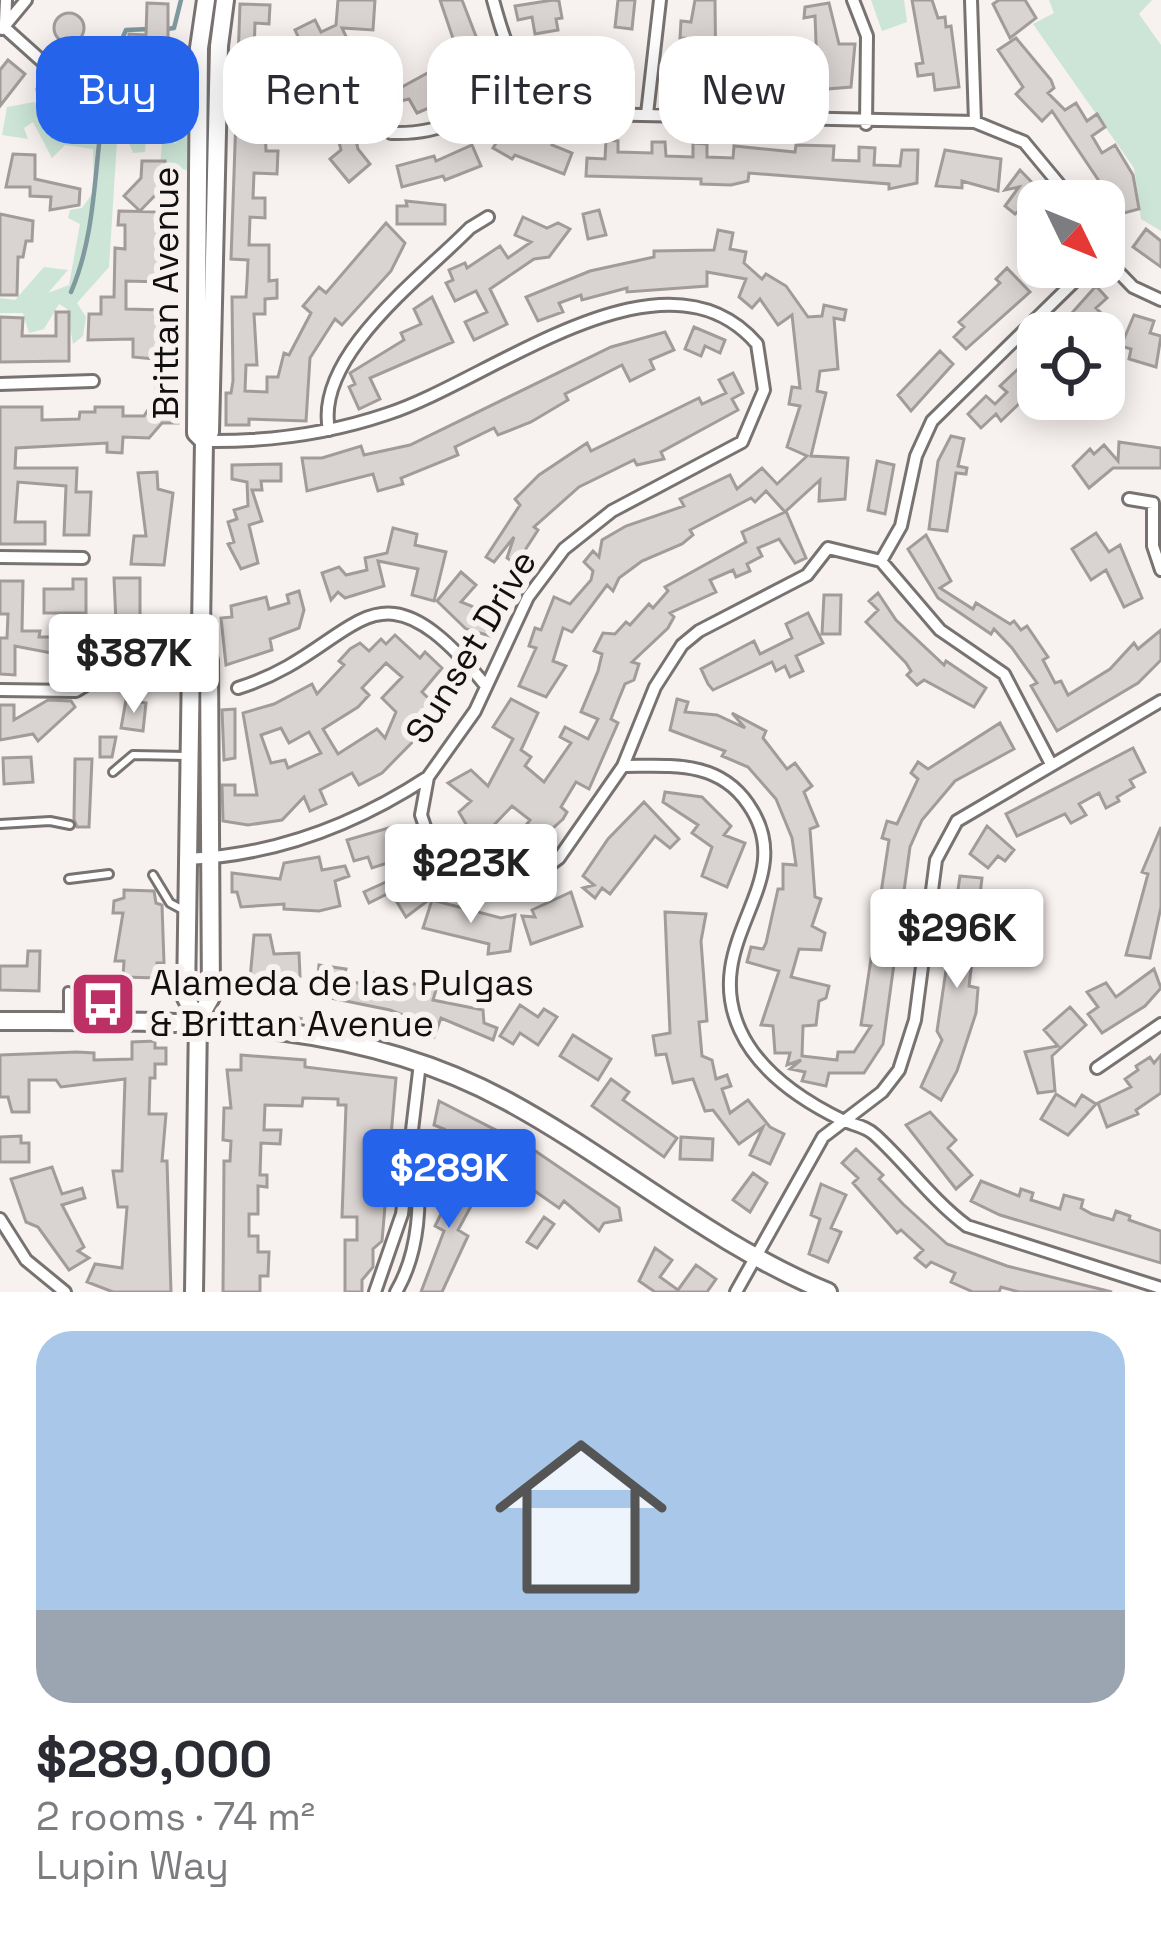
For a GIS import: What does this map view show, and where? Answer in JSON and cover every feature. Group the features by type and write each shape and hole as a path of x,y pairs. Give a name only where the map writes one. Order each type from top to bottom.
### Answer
{"main road":[{"name":"Brittan Avenue","path":"204,441 196,433 199,48 206,0"},
{"name":"Brittan Avenue","path":"194,1292 198,1020 211,997 209,661 201,628 204,441 210,432 219,46 225,0"},
{"name":"Brittan Avenue","path":"198,1020 186,998 191,661 201,628"},
{"path":"0,1021 198,1020 318,1034 420,1063 505,1100 758,1258 828,1292"}],"street":[{"path":"2,29 6,0"},
{"path":"2,29 26,0"},
{"path":"493,0 505,36"},
{"path":"647,114 661,0"},
{"path":"853,0 867,36 866,124"},
{"path":"971,0 975,122"},
{"path":"2,29 36,56"},
{"path":"635,114 866,124 975,122 1024,142 1056,180"},
{"path":"329,430 327,394 340,362 470,228 488,217"},
{"path":"1125,278 1161,300"},
{"path":"1052,764 1004,674 940,630 881,561 901,526 916,456 932,421 1068,288"},
{"name":"Sunset Drive","path":"204,441 272,439 389,414 606,314 663,303 711,306 757,344 764,390 742,442 612,511 564,549 528,597 460,736 428,776 421,815 436,859 454,875 503,888 525,883 560,858 623,766 667,664 699,631 807,574 828,548 881,561"},
{"path":"0,384 93,381"},
{"path":"1130,499 1157,504 1153,546 1161,570"},
{"path":"0,557 83,558"},
{"path":"238,688 272,678 339,629 383,614 434,628 486,686"},
{"path":"0,690 76,691 96,679"},
{"path":"736,1292 808,1157 899,1070 915,1020 936,860 957,821 1161,701"},
{"path":"623,766 692,765 742,794 759,820 766,848 763,872 728,961 728,987 740,1031 780,1081 844,1120 871,1130 967,1226 1161,1288"},
{"path":"188,859 311,838 372,814 428,776"},
{"path":"1097,1068 1161,1024"},
{"path":"375,1292 402,1214 420,1063"},
{"path":"396,1292 416,1228 420,1185 412,1145"},
{"path":"0,1219 26,1260 65,1292"}],"lane":[{"path":"113,772 133,755 190,756"},
{"path":"0,824 50,821 70,825"},
{"path":"69,879 109,874"},
{"path":"153,875 170,902 187,912"},
{"path":"68,991 68,1018"}],"path":[{"path":"275,1015 321,1022"}],"green space":[{"path":"871,0 904,0 907,22 882,31"},
{"path":"1049,0 1152,0 1139,14 1161,45 1161,231 1141,219 1134,168 1033,24 1054,13"},
{"path":"36,103 36,128 33,122 24,128 28,139 2,135 7,107"},
{"path":"45,144 117,144 109,267 77,303 86,317 83,336 73,344 67,309 59,304 44,329 29,333 23,313 0,313 0,298 15,300 44,267 68,270 48,293 69,285 80,224 68,218 70,210 82,208 94,191 93,149 65,145 52,158"},
{"path":"129,144 146,144 145,152 133,153"},
{"path":"162,144 187,144 187,170 160,164"}],"building":[{"path":"338,0 375,0 373,30 342,28 346,36 298,36 295,30 315,20 321,32 336,25"},
{"path":"440,0 462,0 476,36 452,36"},
{"path":"618,0 635,0 632,29 615,27"},
{"path":"695,0 715,0 715,36 680,36 681,21 691,22"},
{"path":"912,0 932,0 938,18 945,17 946,27 951,26 959,87 935,90 933,74 918,76 916,64 923,63"},
{"path":"1025,0 1036,18 1010,38 993,4"},
{"path":"559,1 562,18 556,19 558,30 535,34 532,17 518,20 515,6"},
{"path":"147,3 168,4 168,36 129,36 146,35"},
{"path":"829,3 839,44 855,44 851,87 829,89 829,36 816,36 815,16 804,18 805,7"},
{"path":"240,4 270,5 269,24 255,23 255,36 239,36"},
{"path":"63,14 75,14 83,22 82,36 55,34 55,22"},
{"path":"1016,38 1051,80 1054,88 1048,93 1065,110 1076,103 1087,121 1097,114 1105,127 1092,136 1102,153 1115,145 1133,175 1139,209 1125,213 1125,180 1098,180 1052,111 1042,121 1016,94 1023,87 998,50"},
{"path":"8,60 25,74 0,106 0,70"},
{"path":"427,73 427,109 417,113 409,99 403,100 403,86"},
{"path":"652,142 665,144 666,156 693,157 693,144 707,144 707,157 733,158 734,146 795,152 796,145 834,146 833,160 859,161 859,147 875,148 874,165 900,166 902,150 918,150 917,183 889,189 889,184 749,173 748,181 731,185 701,184 701,179 586,176 587,158 605,159 606,144 618,144 618,152 652,153"},
{"path":"235,144 266,144 266,151 278,151 277,174 254,173 253,198 265,198 265,218 250,217 249,245 269,245 269,281 277,280 277,298 265,299 265,314 254,314 257,365 246,365 245,391 267,392 267,377 278,377 284,353 289,355 311,313 303,306 319,287 326,293 386,223 405,243 391,271 342,325 335,319 310,358 306,421 249,419 249,425 226,425 226,393 231,393 233,381 232,297 246,297 248,260 231,259"},
{"path":"340,144 357,144 370,164 349,182 330,159 341,150"},
{"path":"496,144 552,144 572,153 564,174 515,155 512,159 493,148"},
{"path":"472,145 481,166 445,180 443,176 402,187 397,166 434,156 436,161"},
{"path":"945,150 1001,159 998,191 962,181 962,188 936,186"},
{"path":"13,154 35,155 35,179 80,189 79,205 50,210 51,197 30,196 30,187 6,187"},
{"path":"142,161 165,161 164,186 140,211 124,196 141,178"},
{"path":"1020,170 1030,180 1017,180 1017,187 1005,190"},
{"path":"1017,190 1017,212 1005,206"},
{"path":"406,201 445,205 445,224 397,224 397,206 407,206"},
{"path":"599,210 606,235 588,239 583,214"},
{"path":"119,211 163,212 162,282 126,281 126,309 165,310 169,316 165,360 133,357 133,339 88,340 89,314 101,314 101,297 114,297 115,248 125,249 125,225 118,225"},
{"path":"0,214 33,221 32,241 26,241 23,257 18,257 17,295 0,295"},
{"path":"523,217 547,228 558,223 570,229 549,257 534,259 490,289 507,324 474,340 465,322 487,312 476,291 455,301 446,283 453,280 449,270 465,263 467,268 500,246 508,258 531,242 515,235"},
{"path":"1146,229 1161,241 1161,267 1133,247"},
{"path":"718,230 733,233 730,249 746,252 744,263 762,279 766,274 786,286 808,317 822,316 824,305 846,310 844,320 834,318 838,369 820,371 817,391 826,393 811,456 848,458 845,499 819,501 820,480 786,511 806,558 795,563 779,539 758,548 762,556 747,564 750,571 736,577 733,570 710,580 716,592 670,613 674,617 668,628 632,662 639,664 634,680 625,684 611,719 618,723 589,789 576,782 561,807 567,812 563,819 532,847 539,853 526,866 517,858 512,863 504,855 530,820 512,806 493,826 470,831 459,812 471,801 448,783 471,770 488,786 513,739 493,727 511,699 538,713 521,750 531,757 525,766 544,782 571,743 560,737 565,727 588,739 598,719 581,712 598,671 602,654 594,651 603,633 615,634 626,622 630,625 649,604 653,608 668,591 665,587 746,542 742,532 785,512 766,491 755,502 751,498 690,530 693,535 682,544 642,561 619,578 613,591 607,585 572,632 563,628 553,661 566,666 546,697 519,686 536,648 529,646 535,628 541,630 554,597 570,604 591,580 593,571 584,562 593,551 599,557 602,540 626,526 684,506 680,499 730,475 737,489 762,468 777,484 807,456 787,447 800,406 789,404 792,387 800,388 792,315 778,325 760,299 752,308 739,297 746,279 707,272 707,286 627,292 627,288 582,300 581,295 559,303 563,312 538,321 526,297 590,271 654,257 654,251 714,250"},
{"path":"1007,268 1017,278 1017,288 1030,292 966,349 954,337 964,327 959,322 1000,283 996,279"},
{"path":"1094,288 1107,298 1096,308 1100,312 1073,312"},
{"path":"432,297 453,342 370,378 380,399 359,409 349,387 355,384 350,373 404,340 401,333 421,324 414,309"},
{"path":"56,312 69,312 69,361 0,362 0,317 23,318 22,336 56,336"},
{"path":"1134,315 1154,321 1150,333 1161,336 1156,367 1129,359 1131,349 1125,347"},
{"path":"694,327 725,340 720,353 705,346 701,356 685,349"},
{"path":"665,332 674,350 650,360 654,369 630,381 622,365 565,394 568,400 531,422 498,435 494,428 455,447 458,455 401,478 403,484 378,491 373,474 307,491 302,458 322,458 361,446 364,455 410,445 611,347"},
{"path":"940,351 953,364 911,411 898,395"},
{"path":"1017,370 1017,406 1001,421 996,414 981,428 968,414 986,396 995,404 1007,392 1000,386"},
{"path":"733,373 743,393 732,399 738,410 661,452 664,459 637,465 634,460 579,487 534,527 538,530 516,564 507,558 514,537 494,562 486,557 520,505 515,499 539,475 587,443 591,451 699,398 702,404 726,393 719,380"},
{"path":"156,382 179,382 178,423 162,423 149,438 123,437 122,453 107,452 107,443 16,448 15,468 77,468 76,492 91,492 89,535 64,535 66,486 18,482 15,522 45,522 45,544 0,544 0,407 42,407 42,420 79,419 80,412 95,412 95,407 123,407 123,416 144,416 155,399"},
{"path":"951,436 964,439 958,466 967,468 966,474 956,473 947,531 929,529 938,461"},
{"path":"1119,442 1161,448 1161,468 1113,468 1089,488 1073,466 1090,449 1094,454 1104,445 1118,461"},
{"path":"877,461 894,465 885,514 868,510"},
{"path":"281,464 281,481 261,481 262,490 252,490 262,521 249,525 258,563 241,569 228,544 234,542 228,522 237,519 234,510 248,506 247,482 232,479 232,465"},
{"path":"157,472 158,489 173,493 164,565 131,564 134,536 146,536 138,473"},
{"path":"393,528 417,534 415,545 446,552 434,601 412,595 418,569 378,561 384,586 345,598 338,592 331,600 322,573 339,567 346,575 367,570 365,558 387,553"},
{"path":"1096,533 1109,552 1120,545 1142,598 1124,607 1106,570 1091,580 1072,549"},
{"path":"926,535 951,581 940,588 973,609 976,603 1010,624 1014,621 1021,630 1027,626 1048,657 1043,660 1055,683 1061,681 1068,695 1110,669 1134,643 1138,649 1161,630 1161,660 1138,683 1057,731 1031,686 1037,683 1012,648 994,629 991,634 938,598 908,549"},
{"path":"461,572 476,585 461,602 486,612 490,601 503,606 490,636 466,629 437,601"},
{"path":"114,578 140,578 140,622 116,622"},
{"path":"73,579 86,579 86,613 44,613 44,589 73,589"},
{"path":"0,581 23,581 22,631 40,631 39,637 55,637 55,643 106,640 106,655 86,656 86,665 67,672 67,656 15,646 15,675 0,674 0,638 7,638 8,614 0,614"},
{"path":"299,591 304,610 299,628 270,639 272,650 226,665 221,618 232,617 231,606 266,597 269,609 289,603 287,595"},
{"path":"878,593 896,620 944,665 946,661 986,688 974,707 924,680 917,685 907,675 911,671 906,663 866,622 878,610 869,601"},
{"path":"824,595 841,595 840,634 822,634"},
{"path":"808,613 823,643 796,656 803,671 790,677 785,666 776,671 772,662 713,690 708,684 701,669 754,641 760,654 792,638 786,624"},
{"path":"136,632 159,632 159,666 130,666"},
{"path":"395,635 420,658 425,652 442,668 422,692 442,712 382,773 359,785 352,773 320,790 326,804 310,811 304,797 282,820 248,825 223,821 222,785 235,785 235,795 257,795 243,713 274,704 312,684 317,694 344,665 339,661 350,649 360,643 369,651 381,639 386,644","holes":["386,663 402,677 382,698 396,712 385,738 377,729 338,754 323,729 358,707 369,695 362,688","281,728 289,743 309,732 321,753 288,768 285,760 271,763 261,735"]},
{"path":"677,699 688,702 685,712 717,715 745,728 732,713 766,731 763,738 787,769 795,763 812,786 804,792 818,826 810,829 815,897 821,899 812,926 825,933 821,950 799,949 791,977 829,986 826,998 819,1001 816,1025 803,1026 802,1056 837,1060 838,1052 854,1052 871,1026 861,1025 889,840 882,838 887,821 897,824 918,779 911,773 918,762 928,769 1000,723 1014,749 955,781 922,820 910,847 883,1044 864,1073 829,1073 826,1086 802,1081 805,1072 790,1069 801,1060 787,1065 790,1053 775,1053 773,1026 761,1025 779,971 747,962 751,947 763,949 766,943 778,889 783,889 783,864 796,865 792,838 776,799 748,767 722,756 725,751 670,730"},
{"path":"48,700 71,701 75,707 38,741 33,734 0,740 0,705 14,705 14,720"},
{"path":"126,700 146,703 143,731 121,728"},
{"path":"235,709 235,758 224,760 222,710"},
{"path":"100,737 116,737 112,757 100,757"},
{"path":"1133,748 1145,772 1130,780 1134,787 1117,797 1119,801 1106,808 1099,793 1079,804 1086,815 1071,823 1065,814 1017,836 1006,814"},
{"path":"31,757 33,782 4,784 3,758"},
{"path":"75,759 92,759 89,827 77,827 74,819"},
{"path":"665,792 702,797 731,826 724,835 745,843 727,887 702,876 712,847 692,833 698,825 663,802"},
{"path":"644,802 679,839 670,848 655,836 610,894 602,888 595,898 583,888 594,885 583,876 608,839"},
{"path":"395,826 399,840 393,845 400,859 372,868 368,857 354,861 347,840"},
{"path":"987,826 1014,850 1005,861 998,856 988,868 970,854"},
{"path":"1161,827 1161,907 1150,958 1126,955 1148,874 1142,872"},
{"path":"319,857 322,870 345,866 349,876 335,881 340,906 319,911 284,909 284,904 241,907 237,892 232,892 232,873 280,879 284,863"},
{"path":"406,873 410,882 416,877 424,887 415,893 430,899 406,917 391,892 369,903 364,892"},
{"path":"960,876 982,878 969,986 978,988 976,1013 957,1071 941,1100 921,1087 942,1040 937,1031"},
{"path":"124,890 154,891 156,903 162,905 164,963 157,963 157,978 123,977 124,961 115,961 123,913 113,913 114,901 124,898"},
{"path":"571,892 582,926 531,944 522,916 535,917 532,910"},
{"path":"432,900 501,918 515,915 510,951 488,954 489,944 423,928"},
{"path":"665,912 706,914 701,941 707,1021 699,1022 702,1056 712,1060 716,1079 727,1075 731,1086 722,1089 730,1113 748,1100 770,1127 784,1134 770,1164 750,1155 763,1127 739,1144 713,1110 705,1111 693,1079 673,1083 666,1054 656,1055 653,1036 670,1033"},
{"path":"254,935 270,935 274,954 299,953 300,976 274,977 274,985 250,979"},
{"path":"28,951 40,951 39,991 0,990 0,966 27,966"},
{"path":"319,965 346,969 343,980 363,984 367,971 376,974 375,986 397,993 401,980 436,990 433,1000 483,1010 484,1023 497,1028 493,1040 441,1018 434,1037 420,1032 423,1023 390,1010 316,995"},
{"path":"1154,969 1161,988 1145,1006 1102,1033 1088,1014 1098,1007 1087,992 1106,983 1116,997"},
{"path":"520,1005 538,1017 544,1009 557,1017 538,1045 520,1033 513,1044 500,1036"},
{"path":"1070,1007 1086,1025 1052,1056 1055,1091 1038,1093 1025,1052 1058,1046 1044,1030"},
{"path":"573,1035 611,1059 598,1080 560,1056"},
{"path":"155,1041 155,1048 166,1048 166,1064 155,1064 155,1078 150,1078 149,1114 166,1114 162,1161 167,1161 171,1292 113,1292 87,1282 95,1264 122,1268 127,1207 118,1207 113,1171 122,1171 125,1079 61,1087 56,1080 29,1080 29,1112 12,1112 8,1097 0,1097 0,1055 77,1052 94,1053 94,1060 132,1059 132,1042"},
{"path":"241,1055 305,1060 305,1067 396,1078 382,1241 373,1249 373,1267 362,1280 362,1292 345,1292 345,1240 357,1240 357,1217 342,1217 346,1105 338,1105 338,1099 303,1098 302,1106 265,1105 264,1130 281,1130 280,1144 261,1143 260,1175 267,1175 267,1187 258,1186 258,1214 249,1214 249,1236 258,1236 258,1252 269,1252 268,1276 260,1276 260,1292 223,1292 224,1161 230,1161 231,1141 223,1140 224,1108 231,1108 227,1070 241,1070"},
{"path":"1161,1055 1161,1093 1136,1110 1138,1114 1107,1127 1098,1103 1131,1087 1125,1079 1138,1070 1136,1066 1150,1057 1154,1063"},
{"path":"611,1079 629,1092 623,1100 677,1138 664,1157 592,1106"},
{"path":"1056,1094 1075,1106 1082,1095 1096,1104 1068,1135 1041,1119"},
{"path":"439,1101 531,1148 619,1208 621,1220 604,1223 599,1231 564,1201 559,1208 529,1187 533,1181 516,1169 482,1152 479,1158 441,1135 444,1129 434,1125"},
{"path":"930,1112 956,1140 948,1148 972,1175 956,1189 906,1125"},
{"path":"21,1136 21,1143 29,1143 29,1162 0,1162 0,1137"},
{"path":"681,1137 713,1139 712,1160 680,1159"},
{"path":"856,1149 883,1175 879,1179 947,1244 1007,1266 1112,1292 1019,1292 1001,1287 999,1292 973,1292 951,1282 955,1273 931,1262 926,1267 915,1258 923,1250 901,1230 897,1233 853,1183 858,1178 842,1163"},
{"path":"52,1167 62,1194 82,1188 85,1198 62,1205 84,1247 78,1251 89,1258 69,1270 38,1227 26,1222 11,1179"},
{"path":"448,1168 467,1179 462,1188 476,1197 458,1230 468,1236 442,1292 421,1292 444,1231 435,1226 448,1200 436,1191"},
{"path":"753,1173 767,1183 750,1212 733,1200"},
{"path":"981,1181 1019,1196 1021,1189 1033,1193 1031,1200 1060,1209 1064,1195 1083,1200 1081,1208 1092,1214 1113,1220 1116,1211 1130,1216 1129,1220 1161,1231 1161,1263 1000,1215 971,1201"},
{"path":"821,1184 846,1195 831,1228 841,1232 828,1262 809,1254 820,1219 811,1215"},
{"path":"544,1217 554,1224 537,1248 527,1242"},
{"path":"655,1248 672,1260 660,1277 678,1290 696,1265 716,1279 707,1292 655,1292 639,1281"}],"waterway":[{"path":"167,29 174,28 181,0"},
{"path":"71,292 89,227 114,61 126,30 150,29"}],"place":[{"name":"Alameda de las Pulgas & Brittan Avenue","path":"103,1004"}]}
